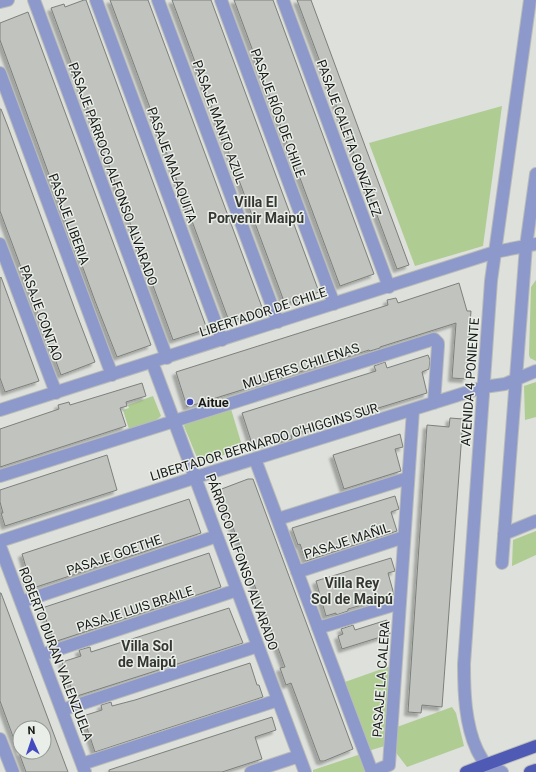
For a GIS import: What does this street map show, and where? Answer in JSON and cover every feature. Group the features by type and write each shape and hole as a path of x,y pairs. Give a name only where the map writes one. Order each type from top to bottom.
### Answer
{"main road":[{"path":"466,772 487,768 536,746"},
{"path":"530,772 536,770"}],"street":[{"path":"0,2 8,0"},
{"name":"PASAJE PÁRROCO ALFONSO ALVARADO","path":"34,0 166,358"},
{"name":"PASAJE MALAQUITA","path":"96,0 222,340"},
{"name":"PASAJE MANTO AZUL","path":"158,0 278,322"},
{"name":"PASAJE RÍOS DE CHILE","path":"221,0 334,304"},
{"name":"PASAJE CALETA GONZÁLEZ","path":"283,0 389,287"},
{"name":"AVENIDA 4 PONIENTE","path":"487,768 477,750 468,717 464,682 464,664 491,281 530,0"},
{"name":"PASAJE LIBERIA","path":"0,73 112,375"},
{"path":"502,563 515,381 531,245 536,174"},
{"name":"PASAJE CONTAO","path":"0,244 56,393"},
{"name":"LIBERTADOR DE CHILE","path":"0,410 495,252 531,245"},
{"name":"MUJERES CHILENAS","path":"0,476 434,339 438,343 438,346 434,403"},
{"name":"PÁRROCO ALFONSO ALVARADO","path":"152,362 305,772"},
{"name":"LIBERTADOR BERNARDO O'HIGGINS SUR","path":"0,542 195,478 484,387 515,381 536,372"},
{"name":"PASAJE LA CALERA","path":"372,772 388,765 413,410"},
{"path":"256,459 372,772"},
{"path":"278,519 408,478"},
{"path":"504,534 536,521"},
{"name":"PASAJE GOETHE","path":"21,602 217,536"},
{"name":"PASAJE MAÑIL","path":"297,572 404,537"},
{"name":"ROBERTO DURAN VALENZUELA","path":"0,546 83,768"},
{"name":"PASAJE LUIS BRAILE","path":"41,655 237,590"},
{"path":"318,628 400,603"},
{"path":"62,710 258,646"},
{"path":"83,768 278,700"},
{"path":"0,739 13,772"},
{"path":"250,772 299,756"},
{"path":"487,768 502,772"}],"green space":[{"path":"502,106 483,246 415,266 369,143"},
{"path":"536,280 536,361 530,358 529,355 531,287"},
{"path":"536,382 536,417 525,420 524,386"},
{"path":"153,396 161,416 155,421 129,429 123,410 129,408 128,405"},
{"path":"231,409 243,449 204,461 198,460 184,426 187,422"},
{"path":"536,531 536,555 512,566 513,540"},
{"path":"396,664 388,745 368,751 342,683"},
{"path":"452,707 456,713 464,746 407,767 394,750 397,727"},
{"path":"361,754 368,772 313,772 313,770"}],"building":[{"path":"86,0 207,329 173,340 51,8 64,4 65,7"},
{"path":"110,0 148,0 263,310 229,321"},
{"path":"172,0 211,0 319,292 285,304"},
{"path":"234,0 273,0 374,274 340,286"},
{"path":"297,0 311,0 409,265 397,269"},
{"path":"28,12 151,345 117,357 95,301 0,40 0,23"},
{"path":"0,109 95,362 61,375 0,211"},
{"path":"1,277 39,381 5,392 0,378"},
{"path":"459,283 467,311 471,311 466,379 452,378 456,323 380,348 369,350 187,407 176,372 388,305 387,300 396,298 398,303"},
{"path":"428,355 430,360 429,369 422,372 427,393 291,435 292,439 283,442 282,438 253,447 242,413 376,371 374,366 385,362 387,368"},
{"path":"142,383 146,396 126,402 127,406 120,408 126,426 0,467 0,429 59,409 58,405 69,402 70,405"},
{"path":"450,418 463,419 442,707 422,705 421,713 408,712 427,425 449,427"},
{"path":"400,434 403,447 395,449 401,471 344,489 333,455"},
{"path":"107,455 117,490 5,526 1,513 3,513 0,502 0,490"},
{"path":"248,479 253,479 353,749 324,761 320,761 291,683 286,685 280,668 285,667 219,490"},
{"path":"395,496 399,509 391,512 397,531 306,561 292,528"},
{"path":"189,499 201,533 30,589 24,572 27,571 22,554"},
{"path":"209,553 221,587 54,642 42,608"},
{"path":"391,558 395,571 388,573 393,596 348,609 348,611 336,615 336,613 326,616 316,581"},
{"path":"0,593 49,720 12,720 12,734 0,701"},
{"path":"229,608 243,643 74,697 62,662 81,656 79,650 90,647 91,652"},
{"path":"387,620 390,634 342,649 338,636 343,634 341,629 353,625 355,630"},
{"path":"250,663 257,685 259,685 263,697 95,752 83,716 102,710 101,705 111,702 112,706 135,700"},
{"path":"272,717 276,730 255,737 262,759 222,772 109,772 109,770"},
{"path":"52,729 68,772 26,772 22,760 52,760"}],"place":[{"name":"Aitue","path":"190,402"}],"district":[{"name":"Villa El Porvenir Maipú","path":"256,210"},
{"name":"Villa Rey Sol de Maipú","path":"352,592"},
{"name":"Villa Sol de Maipú","path":"147,654"}]}
